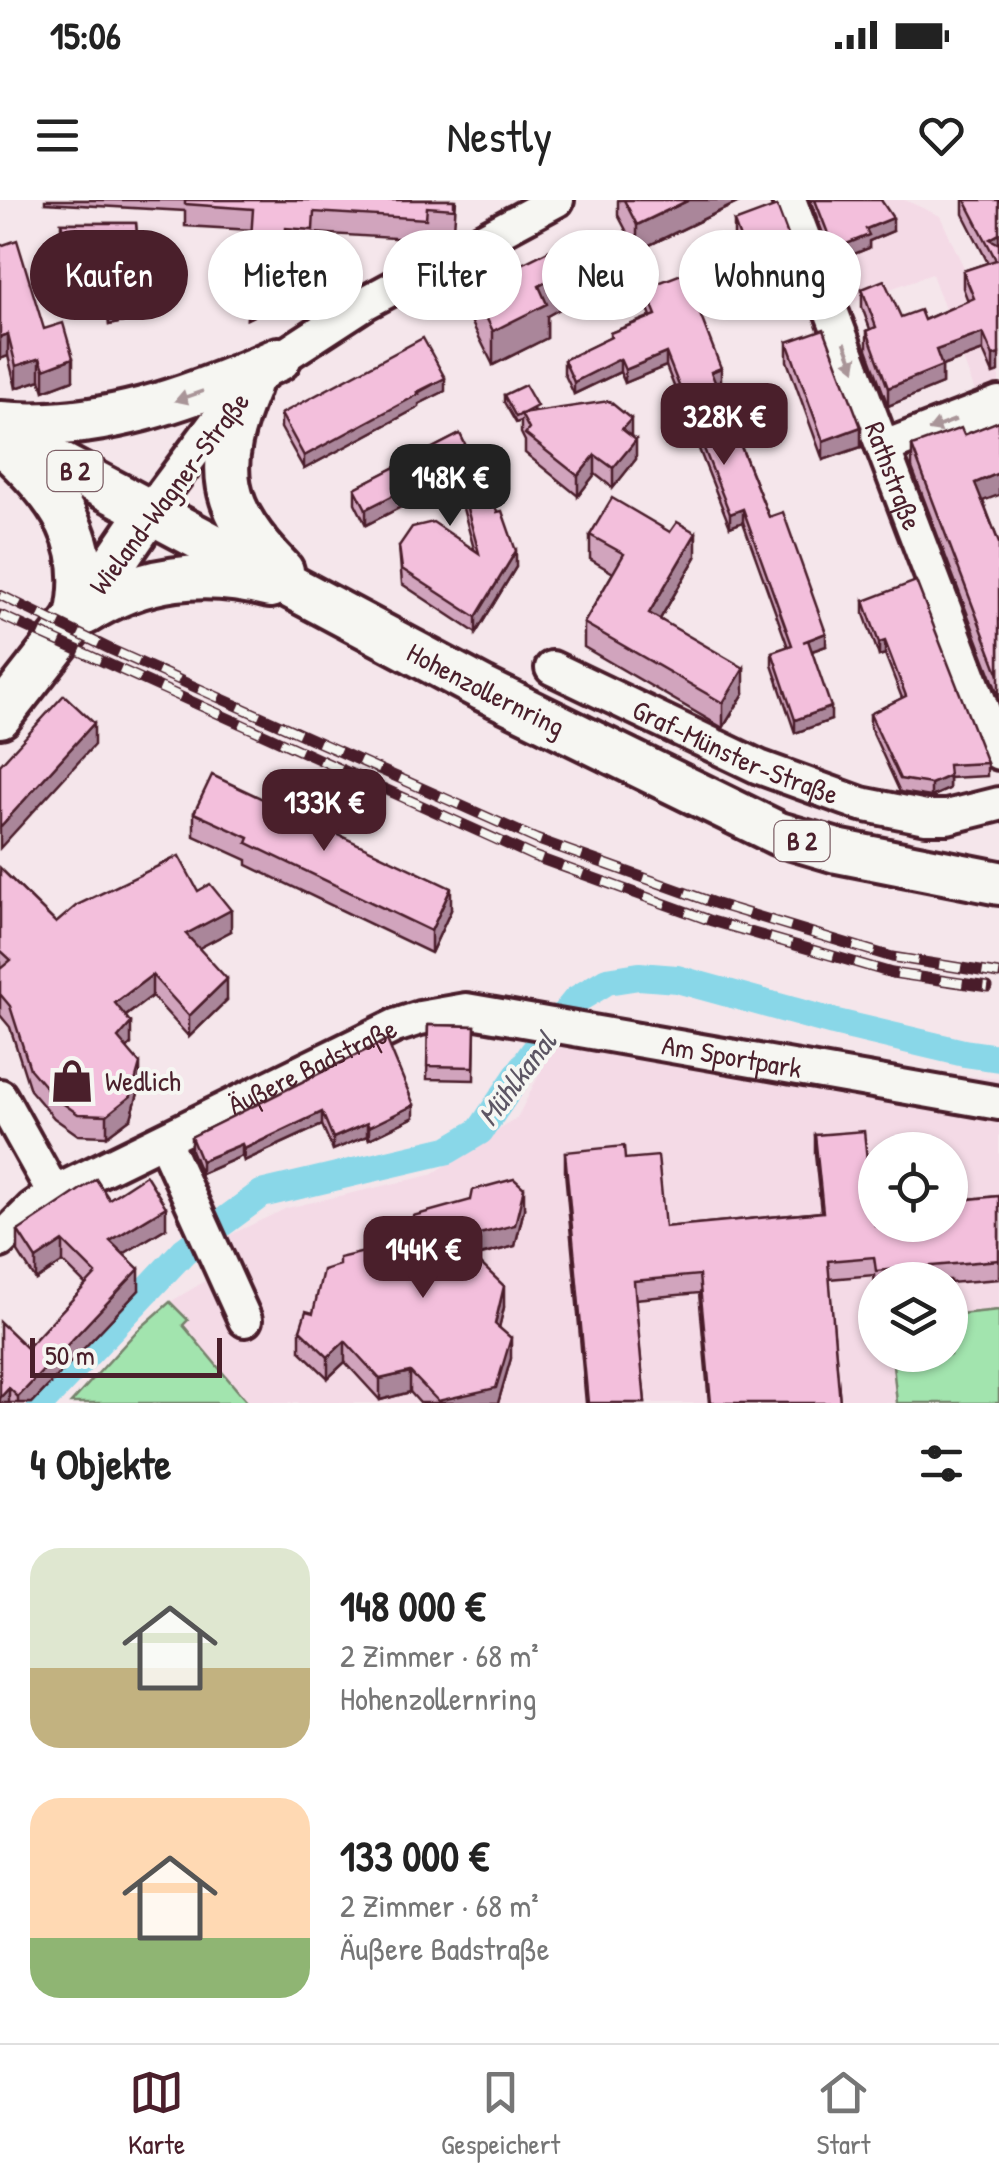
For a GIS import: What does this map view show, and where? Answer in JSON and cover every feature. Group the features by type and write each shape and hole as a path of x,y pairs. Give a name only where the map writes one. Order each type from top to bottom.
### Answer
{"main road":[{"path":"0,423 61,424 123,415 264,372"},
{"path":"264,372 228,444 230,499 257,544 313,597"},
{"name":"Hohenzollernring","path":"0,432 484,689 779,834 837,851 999,883"},
{"path":"0,442 41,480 63,510 76,537 82,572 76,619"},
{"name":"Wieland-Wagner-Straße","path":"0,716 76,619 150,511"},
{"path":"76,619 110,597 168,578 247,580 313,597"}],"street":[{"name":"Wieland-Wagner-Straße","path":"150,511 264,372 517,208 558,200"},
{"name":"Rathstraße","path":"789,200 999,753"},
{"path":"885,448 999,403"},
{"name":"Graf-Münster-Straße","path":"552,668 759,767 860,804 926,817 999,804"},
{"name":"Am Sportpark","path":"466,1010 999,1103"},
{"name":"Äußere Badstraße","path":"0,1242 33,1208 54,1193 395,1026 466,1010"},
{"path":"0,1096 54,1193"},
{"path":"164,1141 245,1320"}],"shaded area":[{"path":"805,200 905,200 940,216 965,270 999,260 999,389 977,397 932,274 861,299 861,230 816,230"},
{"path":"612,1017 882,1067 999,1079 999,1403 248,1403 183,1324 187,1320 170,1302 207,1280 198,1250 287,1208 431,1175 517,1118 552,1049"}],"green space":[{"path":"170,1302 188,1320 183,1325 248,1403 71,1403 136,1332"},
{"path":"999,1310 999,1403 897,1403 894,1372 968,1372 968,1313"}],"building":[{"path":"185,200 454,200 454,209 427,207 426,219 314,212 313,230 252,230 253,209 185,204"},
{"path":"624,200 689,200 637,225"},
{"path":"815,200 881,200 893,218 866,229 869,235 861,238 861,230 827,230"},
{"path":"965,200 999,200 999,234 990,239 999,244 999,354 993,356 983,333 936,350 942,366 888,388 867,331 876,327 862,289 884,280 901,317 920,310 924,320 974,298 963,271 996,260"},
{"path":"777,206 786,230 737,230 734,222"},
{"path":"61,223 136,223 137,230 63,230"},
{"path":"17,240 30,283 30,320 41,320 44,329 63,323 73,358 44,369 40,358 16,366 8,334 0,337 0,246"},
{"path":"542,254 542,306 522,316 522,264"},
{"path":"679,275 679,320 702,320 721,368 711,372 769,517 783,512 826,633 808,640 831,707 795,720 772,652 792,645 743,509 730,514 666,353 625,370 620,359 574,382 564,360 611,337 610,333 643,320 659,320 659,283"},
{"path":"488,320 515,320 493,331"},
{"path":"824,329 861,427 823,441 787,342"},
{"path":"423,338 445,378 304,456 281,414"},
{"path":"525,385 537,406 516,417 504,395"},
{"path":"609,401 631,419 622,429 636,440 613,468 595,455 578,476 525,434 529,429 521,414"},
{"path":"999,421 999,473 975,483 999,543 999,675 912,446 961,428 964,435"},
{"path":"460,434 483,480 487,479 497,512 502,511 516,551 476,617 402,569 399,546 412,527 433,522 479,553 455,464 366,509 355,488"},
{"path":"612,498 670,532 677,522 696,533 649,613 744,668 723,703 584,623 624,554 590,535"},
{"path":"916,581 987,763 948,765 949,776 931,784 900,779 870,714 906,696 885,641 879,643 864,601"},
{"path":"64,695 94,723 0,827 0,765"},
{"path":"212,775 451,888 431,931 247,843 249,838 194,813"},
{"path":"179,856 198,891 210,884 231,910 186,934 227,979 189,1016 152,975 115,1003 131,1023 118,1038 140,1064 131,1096 107,1115 78,1114 54,1097 30,1069 10,1006 0,994 0,969 11,960 0,950 0,868 56,923 77,905"},
{"path":"428,1025 475,1026 474,1067 427,1066"},
{"path":"387,1040 414,1105 369,1127 367,1123 333,1138 322,1112 244,1149 242,1144 201,1161 191,1137"},
{"path":"864,1131 858,1132 858,1242 968,1242 968,1199 999,1196 999,1260 875,1262 874,1257 828,1261 840,1403 711,1403 699,1275 634,1281 645,1403 588,1403 565,1152 624,1146 625,1159 658,1156 665,1227 823,1212 815,1135"},
{"path":"146,1175 166,1207 110,1241 139,1269 18,1397 9,1388 0,1398 0,1322 27,1348 96,1274 63,1241 36,1259 18,1231 96,1179 109,1199"},
{"path":"514,1179 524,1188 515,1225 456,1240 504,1286 495,1324 511,1338 496,1388 438,1401 410,1372 380,1379 345,1341 328,1357 300,1330 306,1311 313,1313 323,1270 339,1265 339,1258 407,1242 413,1216 471,1200 473,1190"}],"waterway":[{"name":"Mühlkanal","path":"41,1403 184,1251 261,1194 448,1150 480,1131 533,1053 576,1000 607,981 639,976 677,979 833,1022 999,1058"}],"railway":[{"path":"0,595 112,650 536,839 717,904 892,957 999,974"},
{"path":"0,615 533,856 712,921 892,973 988,987"}],"place":[{"name":"Wedlich","path":"72,1081"}]}
